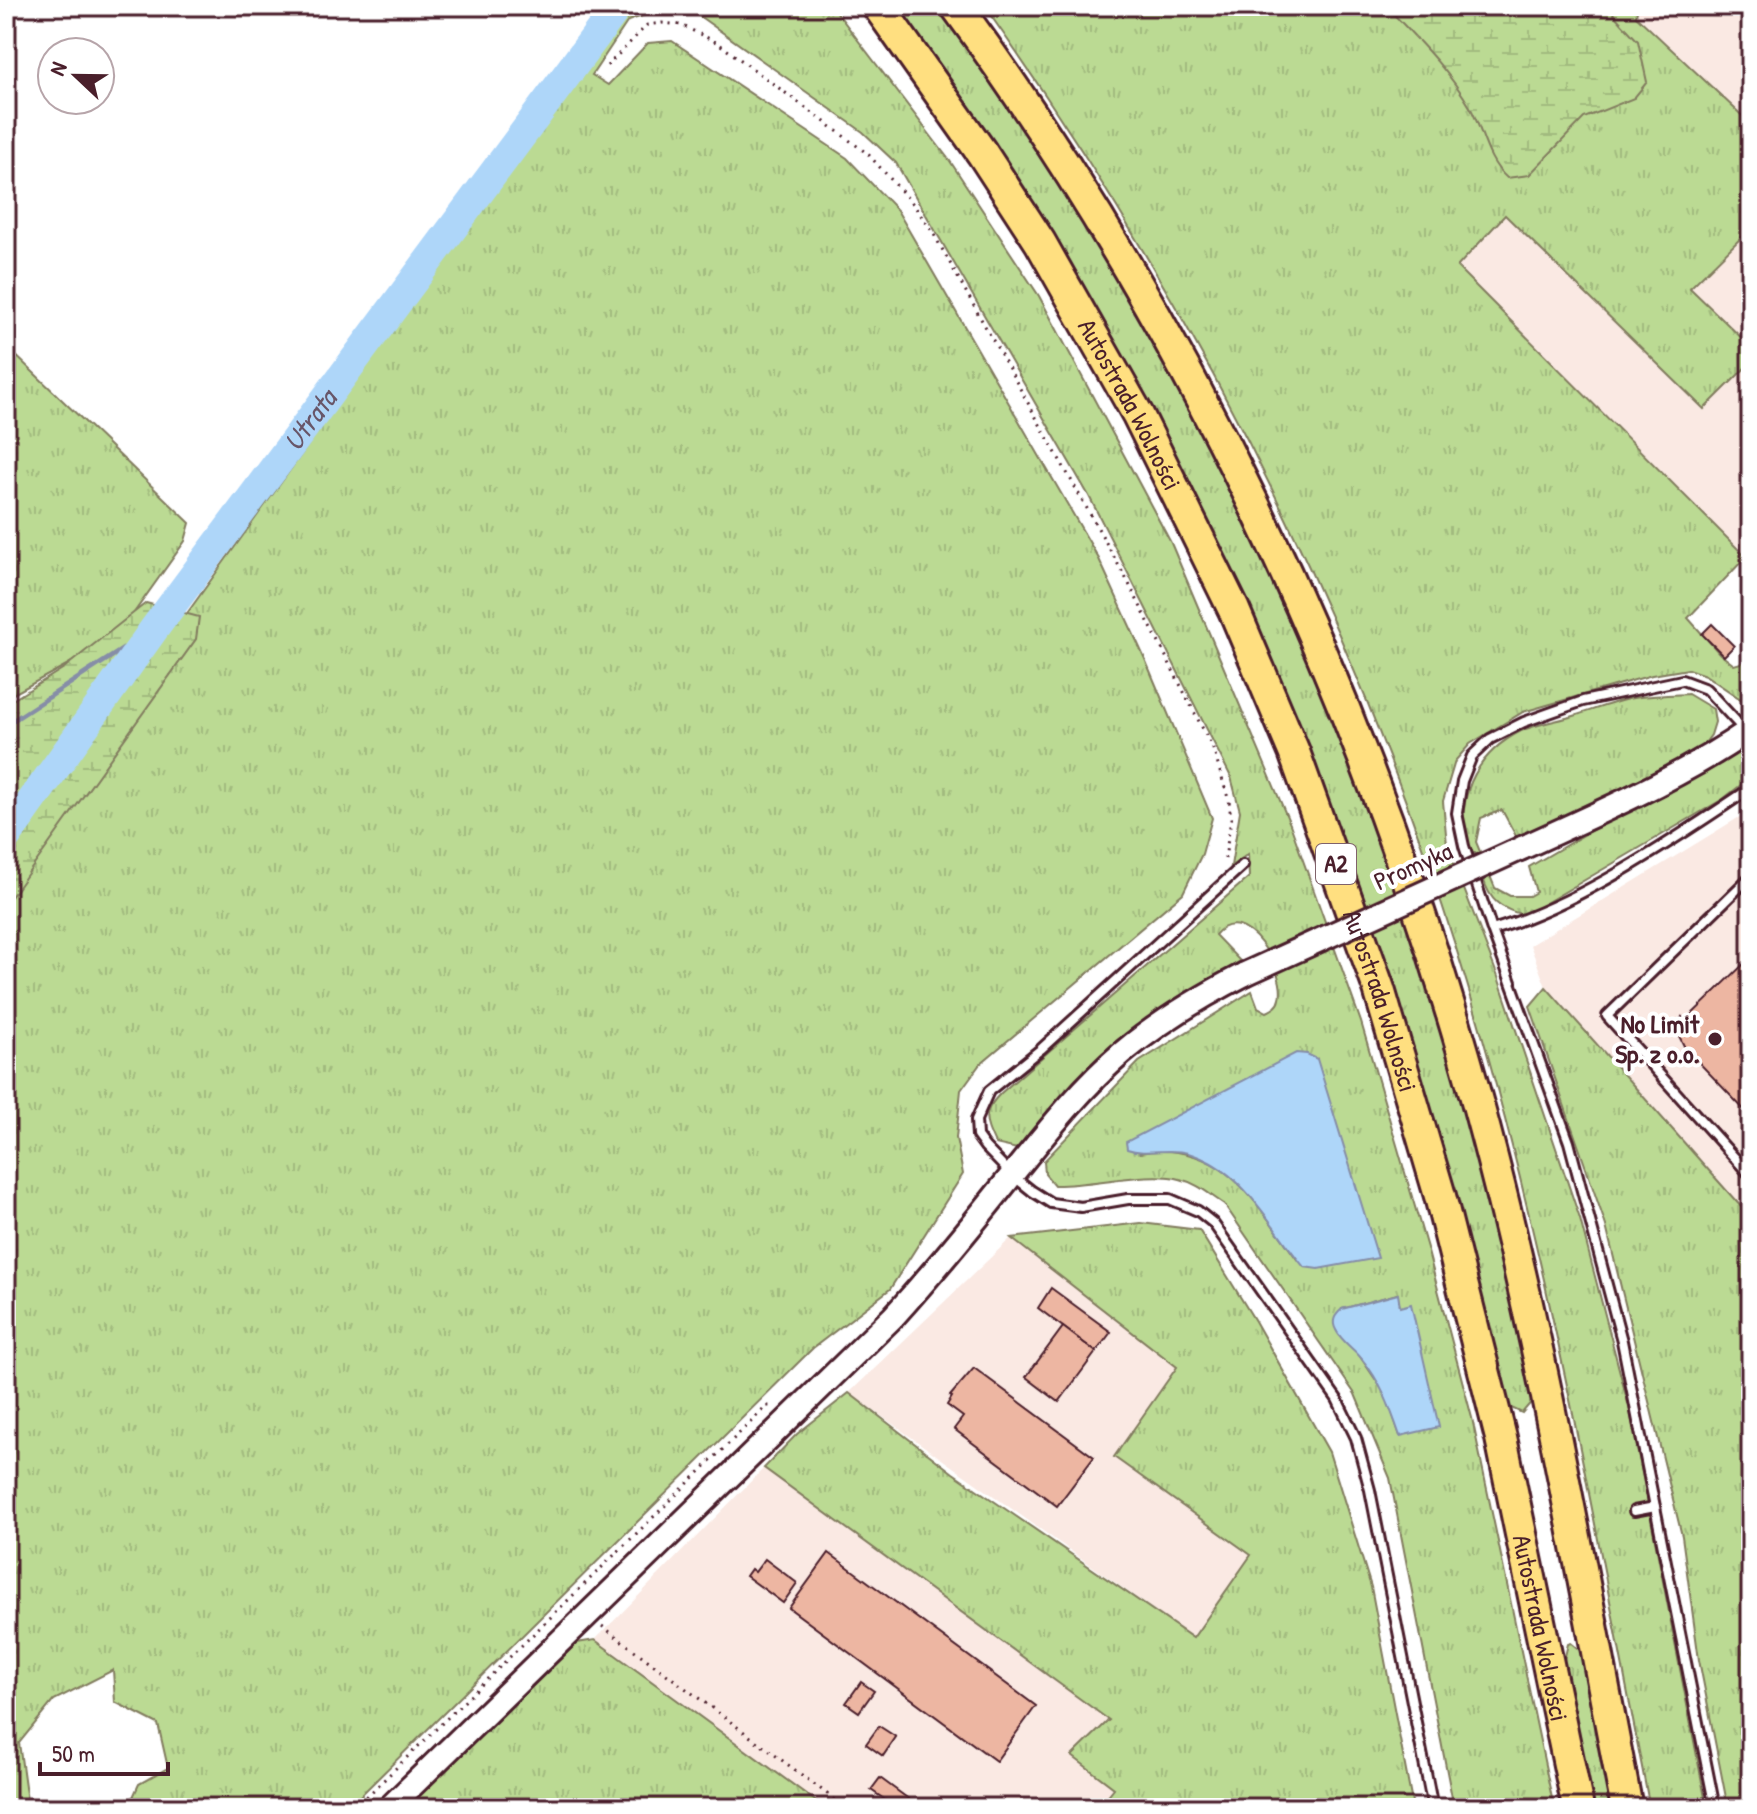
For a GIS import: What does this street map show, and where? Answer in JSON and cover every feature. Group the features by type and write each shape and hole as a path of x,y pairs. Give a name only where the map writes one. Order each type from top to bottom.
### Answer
{"highway":[{"name":"Autostrada Wolności","path":"878,6 982,153 1040,242 1138,415 1234,610 1294,752 1379,989 1440,1196 1505,1453 1578,1808"},
{"name":"Autostrada Wolności","path":"956,6 1097,217 1214,424 1306,616 1378,794 1409,879 1456,1029 1504,1207 1557,1452 1627,1808"}],"street":[{"name":"Promyka","path":"389,1808 893,1317 1060,1116 1122,1053 1204,995 1685,770 1749,731"}],"lane":[{"path":"1715,1808 1622,1341 1569,1142 1492,930 1464,846 1457,813 1462,781 1472,756 1490,739 1524,722 1583,701 1682,680 1706,689 1749,731"},
{"path":"1492,930 1545,910 1615,873 1678,837 1751,788"},
{"path":"1243,865 1041,1049 989,1091 976,1120 977,1136 1012,1175 1043,1199 1081,1207 1154,1197 1170,1199 1198,1211 1226,1238 1337,1399 1356,1438 1370,1490 1433,1808"},
{"path":"1751,876 1607,1016 1751,1176"},
{"path":"1634,1511 1655,1507"}],"path":[{"path":"1738,6 1751,17"},
{"path":"607,66 647,25 681,25 718,43 851,141 889,175 913,204 932,231 1128,582 1213,749 1229,801 1231,819 1220,885"},
{"path":"355,1808 767,1406 772,1406 781,1414"},
{"path":"587,1614 846,1808"}],"shaded area":[{"path":"1643,6 1730,6 1751,24 1751,124 1635,16"},
{"path":"1504,214 1703,409 1751,362 1751,562 1457,267"},
{"path":"1748,231 1751,233 1751,347 1690,288"},
{"path":"1751,810 1751,1218 1546,987 1530,945"},
{"path":"1011,1238 1177,1367 1114,1457 1251,1556 1193,1638 849,1393"},
{"path":"764,1468 1109,1720 1114,1788 1098,1808 825,1808 595,1640"}],"green space":[{"path":"628,6 685,6 628,21 592,75 608,85 648,43 672,41 847,158 897,210 1099,559 1212,818 1202,854 1183,893 980,1064 961,1090 956,1138 963,1174 890,1289 813,1348 348,1808 128,1808 139,1784 168,1768 158,1724 115,1702 113,1670 54,1700 19,1743 28,1808 6,1808 6,860 580,67"},
{"path":"685,6 832,6 950,161 1039,296 1171,543 1290,824 1361,1022 1427,1248 1472,1418 1554,1808 1454,1808 1390,1478 1355,1394 1224,1204 1192,1183 1180,1179 1152,1176 1054,1185 1045,1174 1044,1161 1139,1062 1252,991 1258,1007 1267,1012 1277,1005 1280,987 1277,973 1261,943 1251,932 1239,926 1227,926 1215,935 1240,961 1139,1025 1103,1055 1017,1149 995,1144 991,1136 987,1112 1001,1093 1249,877 1248,854 1231,866 1240,811 1231,777 1089,496 896,163 863,132","holes":["1317,1059 1296,1258 1250,1196 1233,1178 1214,1165 1193,1155 1168,1151 1139,1153","1397,1294 1400,1307 1400,1436 1386,1395 1359,1355 1342,1309"]},
{"path":"890,6 944,6 1054,167 1215,449 1351,750 1468,1104 1533,1400 1522,1413 1505,1405 1239,598"},
{"path":"984,6 1638,6 1636,16 1751,124 1751,233 1748,231 1690,288 1751,347 1751,362 1704,409 1505,215 1457,267 1746,557 1688,618 1734,665 1751,660 1751,706 1705,675 1688,669 1652,675 1523,712 1470,744 1455,761 1443,801 1447,845 1498,977 1580,1219 1630,1411 1707,1808 1650,1808 1556,1334 1500,1100 1430,869 1388,755 1292,531 1238,422 1118,209"},
{"path":"1386,6 1611,6 1614,15 1638,41 1647,82 1634,98 1584,118 1529,175 1507,178 1494,163 1474,116 1452,80"},
{"path":"6,346 190,523 185,541 116,638 6,698"},
{"path":"146,603 199,617 196,639 6,904 6,704 64,668"},
{"path":"1688,694 1713,709 1715,722 1711,735 1699,751 1669,769 1517,838 1502,810 1481,818 1476,842 1495,888 1510,896 1529,896 1536,892 1529,867 1751,737 1751,777 1723,799 1525,915 1495,900 1486,885 1475,853 1470,853 1464,816 1471,782 1491,753 1505,741 1534,726 1633,698"},
{"path":"1546,987 1751,1218 1751,1808 1728,1808 1699,1660 1682,1536 1606,1226 1530,1006"},
{"path":"1141,1223 1199,1230 1329,1452 1371,1587 1413,1808 1098,1808 1114,1788 1072,1756 1109,1720 764,1468 797,1434 849,1393 953,1473 1193,1638 1251,1555 1114,1457 1177,1367 1011,1238"},
{"path":"595,1640 825,1808 407,1808 577,1643"},
{"path":"1568,1644 1581,1651 1590,1678 1617,1808 1589,1808 1563,1664"}],"water":[{"path":"1296,1053 1317,1059 1378,1258 1318,1269 1304,1267 1241,1185 1225,1172 1188,1153 1127,1149 1126,1142"},
{"path":"1398,1294 1400,1307 1411,1304 1439,1427 1400,1436 1374,1376 1341,1338 1334,1324 1342,1309"}],"building":[{"path":"1712,624 1734,646 1724,656 1702,634"},
{"name":"No Limit Sp. z o.o.","path":"1751,957 1751,1117 1685,1048 1676,1030 1682,1017 1685,1021"},
{"path":"1051,1288 1111,1332 1096,1352 1038,1308"},
{"path":"1063,1327 1096,1352 1059,1402 1026,1377"},
{"path":"974,1368 1094,1457 1057,1506 954,1429 963,1417 947,1405 950,1396"},
{"path":"829,1553 1036,1706 996,1761 789,1608"},
{"path":"765,1559 797,1583 783,1603 746,1576 751,1569 755,1572"},
{"path":"861,1682 874,1691 859,1712 846,1703"},
{"path":"879,1726 896,1737 883,1756 866,1744"},
{"path":"880,1778 914,1803 911,1808 897,1808 871,1790"}],"waterway":[{"name":"Utrata","path":"6,837 154,629 618,6"},
{"path":"6,725 154,629"}],"place":[{"name":"No Limit Sp. z o.o.","path":"1715,1039"}]}
